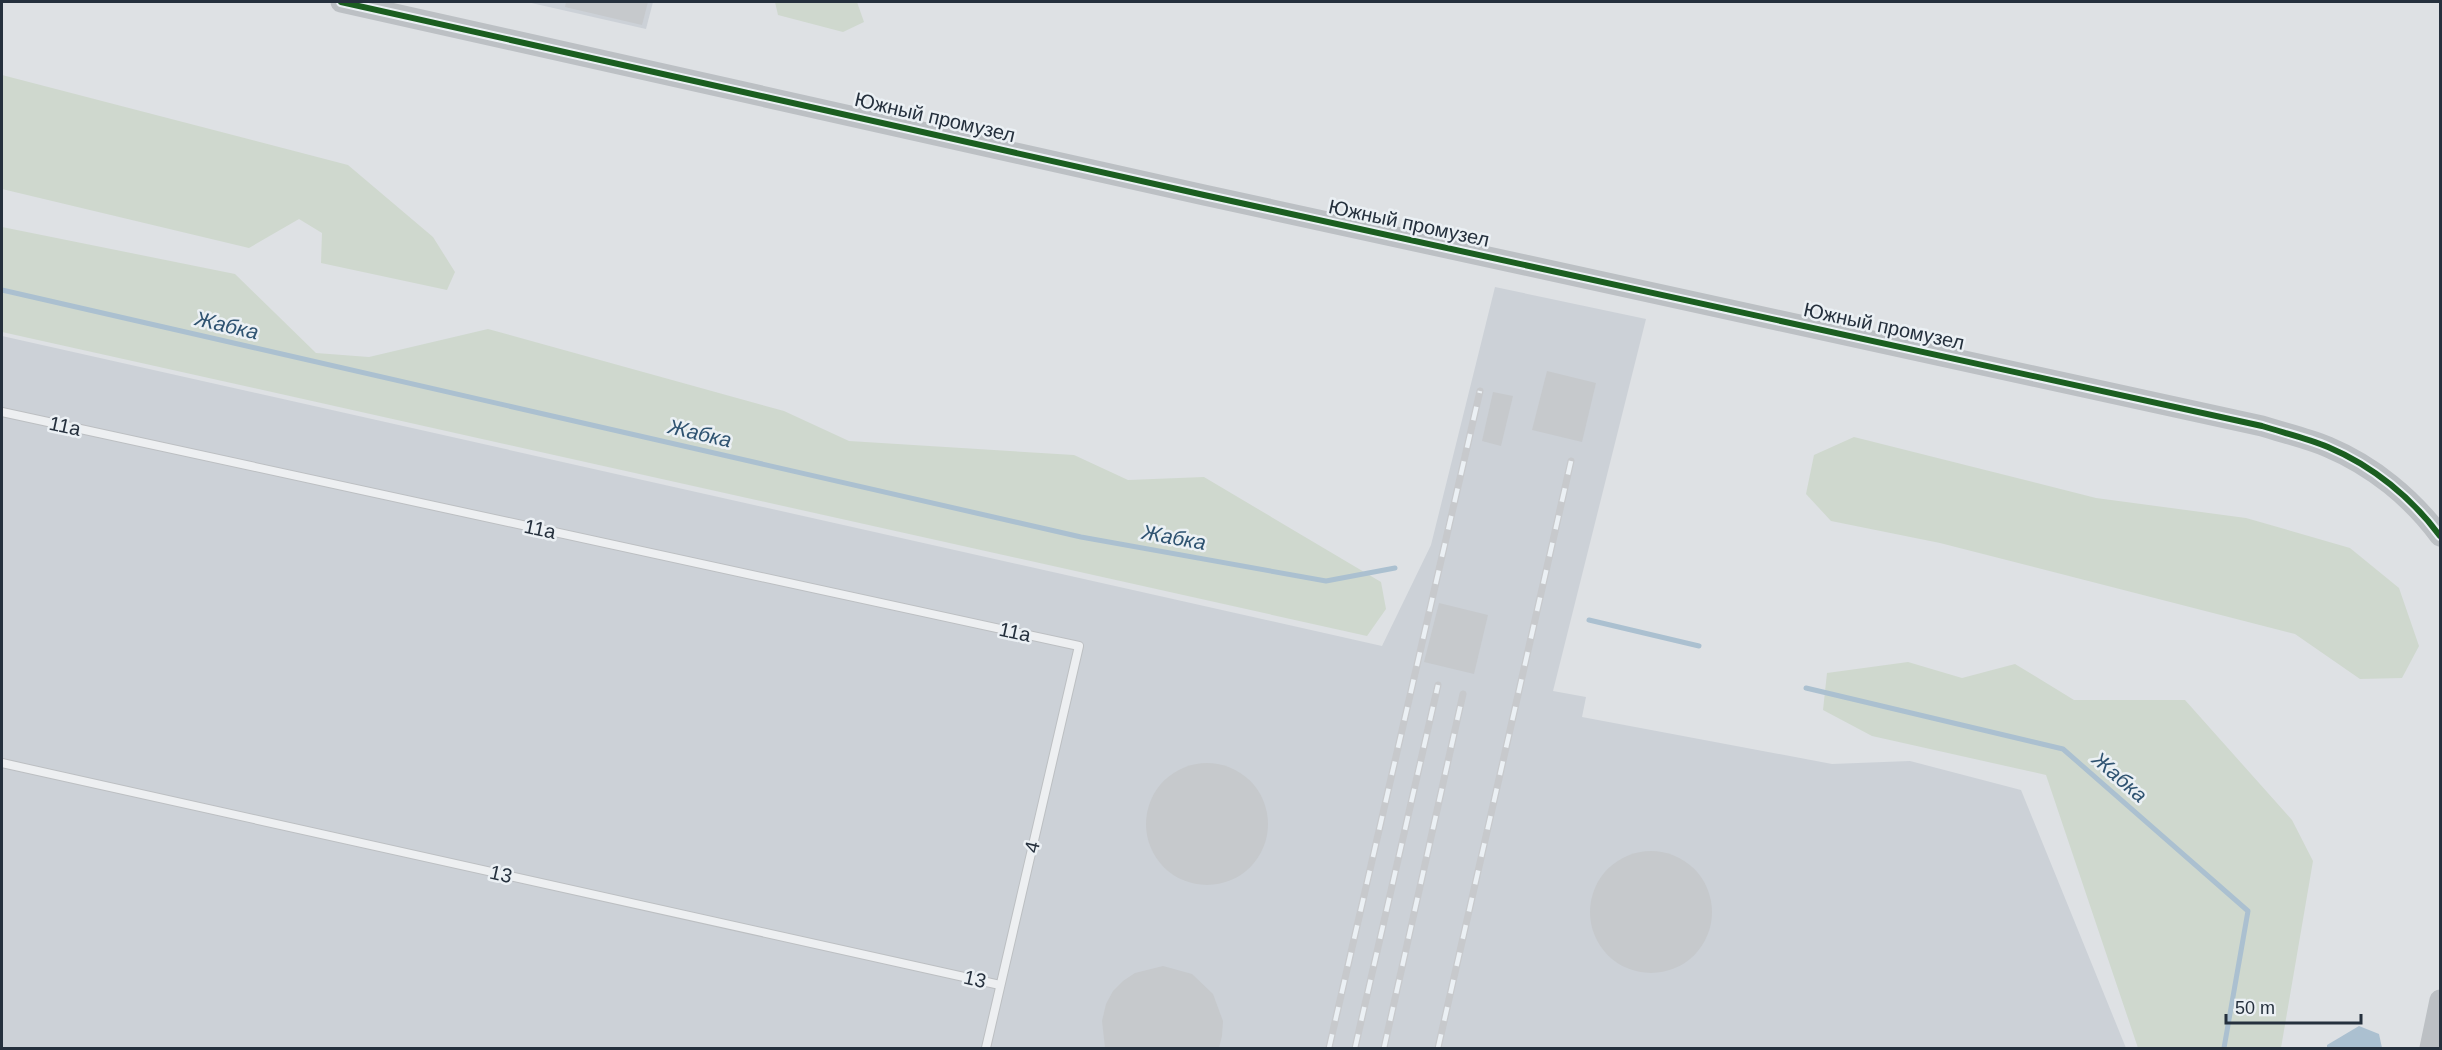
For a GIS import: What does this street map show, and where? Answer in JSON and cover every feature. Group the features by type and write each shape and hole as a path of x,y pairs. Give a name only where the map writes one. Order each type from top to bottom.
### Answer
{"street":[{"name":"Южный промузел","path":"341,2 1181,190 2262,426 2329,447 2375,473 2412,501 2440,536"},
{"path":"2430,1048 2440,1000"}],"lane":[{"name":"11a","path":"2,412 1079,646"},
{"name":"4","path":"986,1048 1079,646"},
{"name":"13","path":"2,763 1000,985"}],"shaded area":[{"path":"527,2 653,2 646,29"},
{"path":"775,2 857,2 864,22 843,32 778,15"},
{"path":"2,75 348,165 433,237 455,272 447,290 321,263 322,233 299,219 249,248 2,189"},
{"path":"2,227 235,274 316,353 369,357 488,329 784,411 849,441 1074,455 1128,480 1204,477 1381,582 1386,609 1367,636 2,332"},
{"path":"1495,287 1646,319 1553,691 1586,697 1582,717 1832,764 1910,761 2021,790 2126,1048 2,1048 2,336 1382,646 1431,545"},
{"path":"1854,437 2096,498 2246,518 2350,548 2399,588 2419,646 2402,678 2360,679 2295,634 1940,543 1831,521 1806,494 1814,455"},
{"path":"1908,662 1962,678 2015,664 2074,700 2185,700 2292,820 2313,861 2281,1048 2138,1048 2046,775 1872,736 1823,710 1827,673"}],"water":[{"path":"2359,1026 2379,1034 2382,1048 2327,1048 2327,1045"}],"building":[{"path":"566,2 648,2 642,25 565,7"},
{"path":"1547,371 1596,383 1582,442 1532,430"},
{"path":"1493,392 1513,396 1501,446 1482,441"},
{"path":"1439,603 1488,615 1474,674 1424,662"},
{"path":"1207,763 1230,768 1250,781 1263,801 1268,824 1263,847 1250,867 1230,880 1207,885 1184,880 1164,867 1151,847 1146,824 1151,801 1164,781 1184,768"},
{"path":"1651,851 1674,855 1694,869 1708,889 1712,912 1708,935 1694,955 1674,969 1651,973 1628,969 1608,955 1594,935 1590,912 1594,889 1608,869 1628,855"},
{"path":"1163,966 1192,974 1213,994 1223,1021 1219,1048 1105,1048 1102,1021 1106,1004 1113,991 1135,973"}],"waterway":[{"name":"Жабка","path":"2,290 1081,537 1326,581 1395,568"},
{"name":"Жабка","path":"1589,620 1699,646"},
{"name":"Жабка","path":"1806,688 2063,749 2248,911 2224,1048"}],"railway":[{"path":"1329,1048 1480,391"},
{"path":"1438,1048 1571,461"},
{"path":"1355,1048 1438,685"},
{"path":"1384,1048 1463,694"}],"cycle path":[{"path":"341,2 1204,195 2262,426 2320,444 2376,473 2404,496 2440,536"}]}
